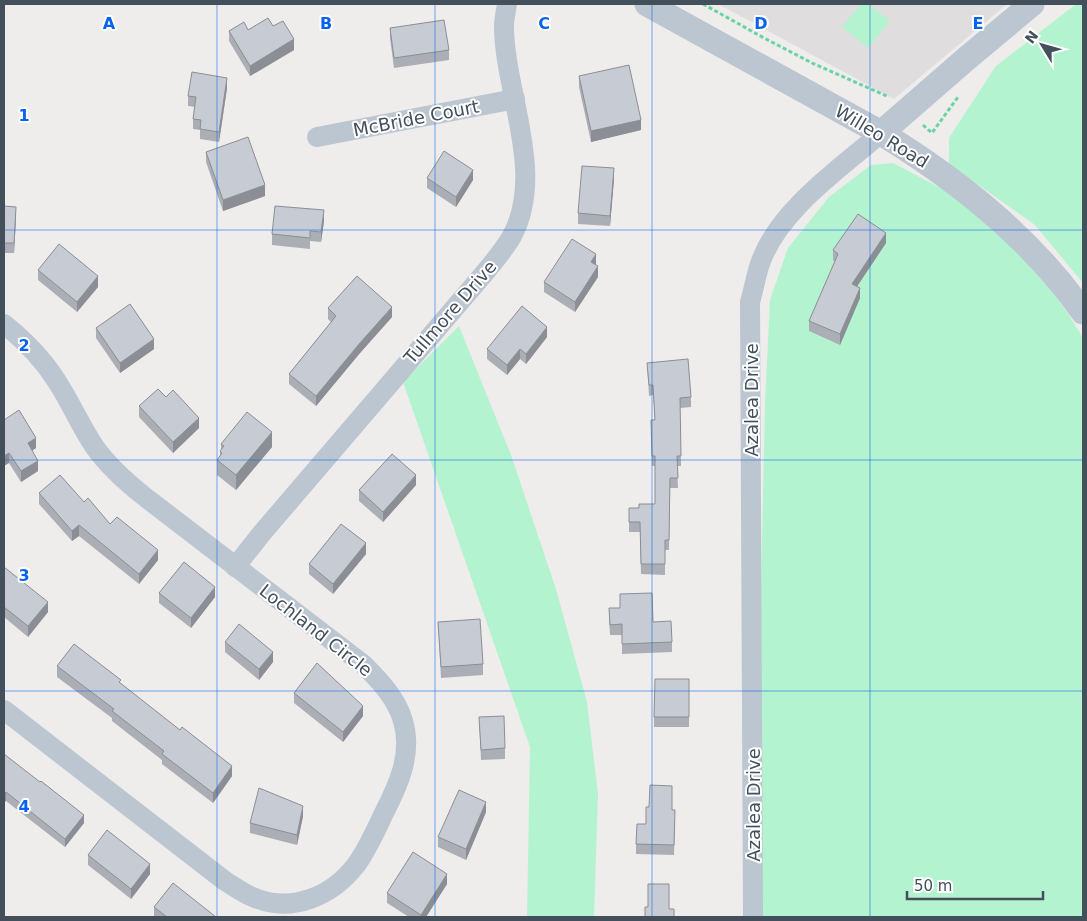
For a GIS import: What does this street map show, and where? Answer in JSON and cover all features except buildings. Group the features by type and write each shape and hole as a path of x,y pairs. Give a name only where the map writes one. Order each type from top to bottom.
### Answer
{"street":[{"name":"Tullmore Drive","path":"235,567 262,532 482,276 512,235 520,214 524,194 524,152 505,45 504,25 508,4"},
{"name":"Willeo Road","path":"647,4 881,133 916,155 1012,230 1046,264 1083,312"},
{"name":"Azalea Drive","path":"754,917 750,302 761,260 781,224 802,200 1032,4"},
{"name":"McBride Court","path":"317,137 515,99"},
{"name":"Lochland Circle","path":"4,324 32,349 45,364 95,446 116,472 145,497 364,665 387,691 397,705 404,721 405,763 394,792 367,848 355,866 342,880 311,900 283,903 268,902 239,890 4,710"}],"path":[{"path":"703,4 812,63 884,94 908,110 932,133"}],"shaded area":[{"path":"718,4 1007,4 894,99"}],"green space":[{"path":"861,4 869,4 890,21 868,48 842,27"},
{"path":"1076,4 1083,4 1083,283 1035,225 949,164 949,138 996,66"},
{"path":"893,163 954,195 1032,265 1067,312 1083,338 1083,917 754,917 765,403 770,300 788,248 829,197 871,165"},
{"path":"459,326 511,455 556,589 587,702 598,794 594,917 527,917 530,747 403,382"}]}
